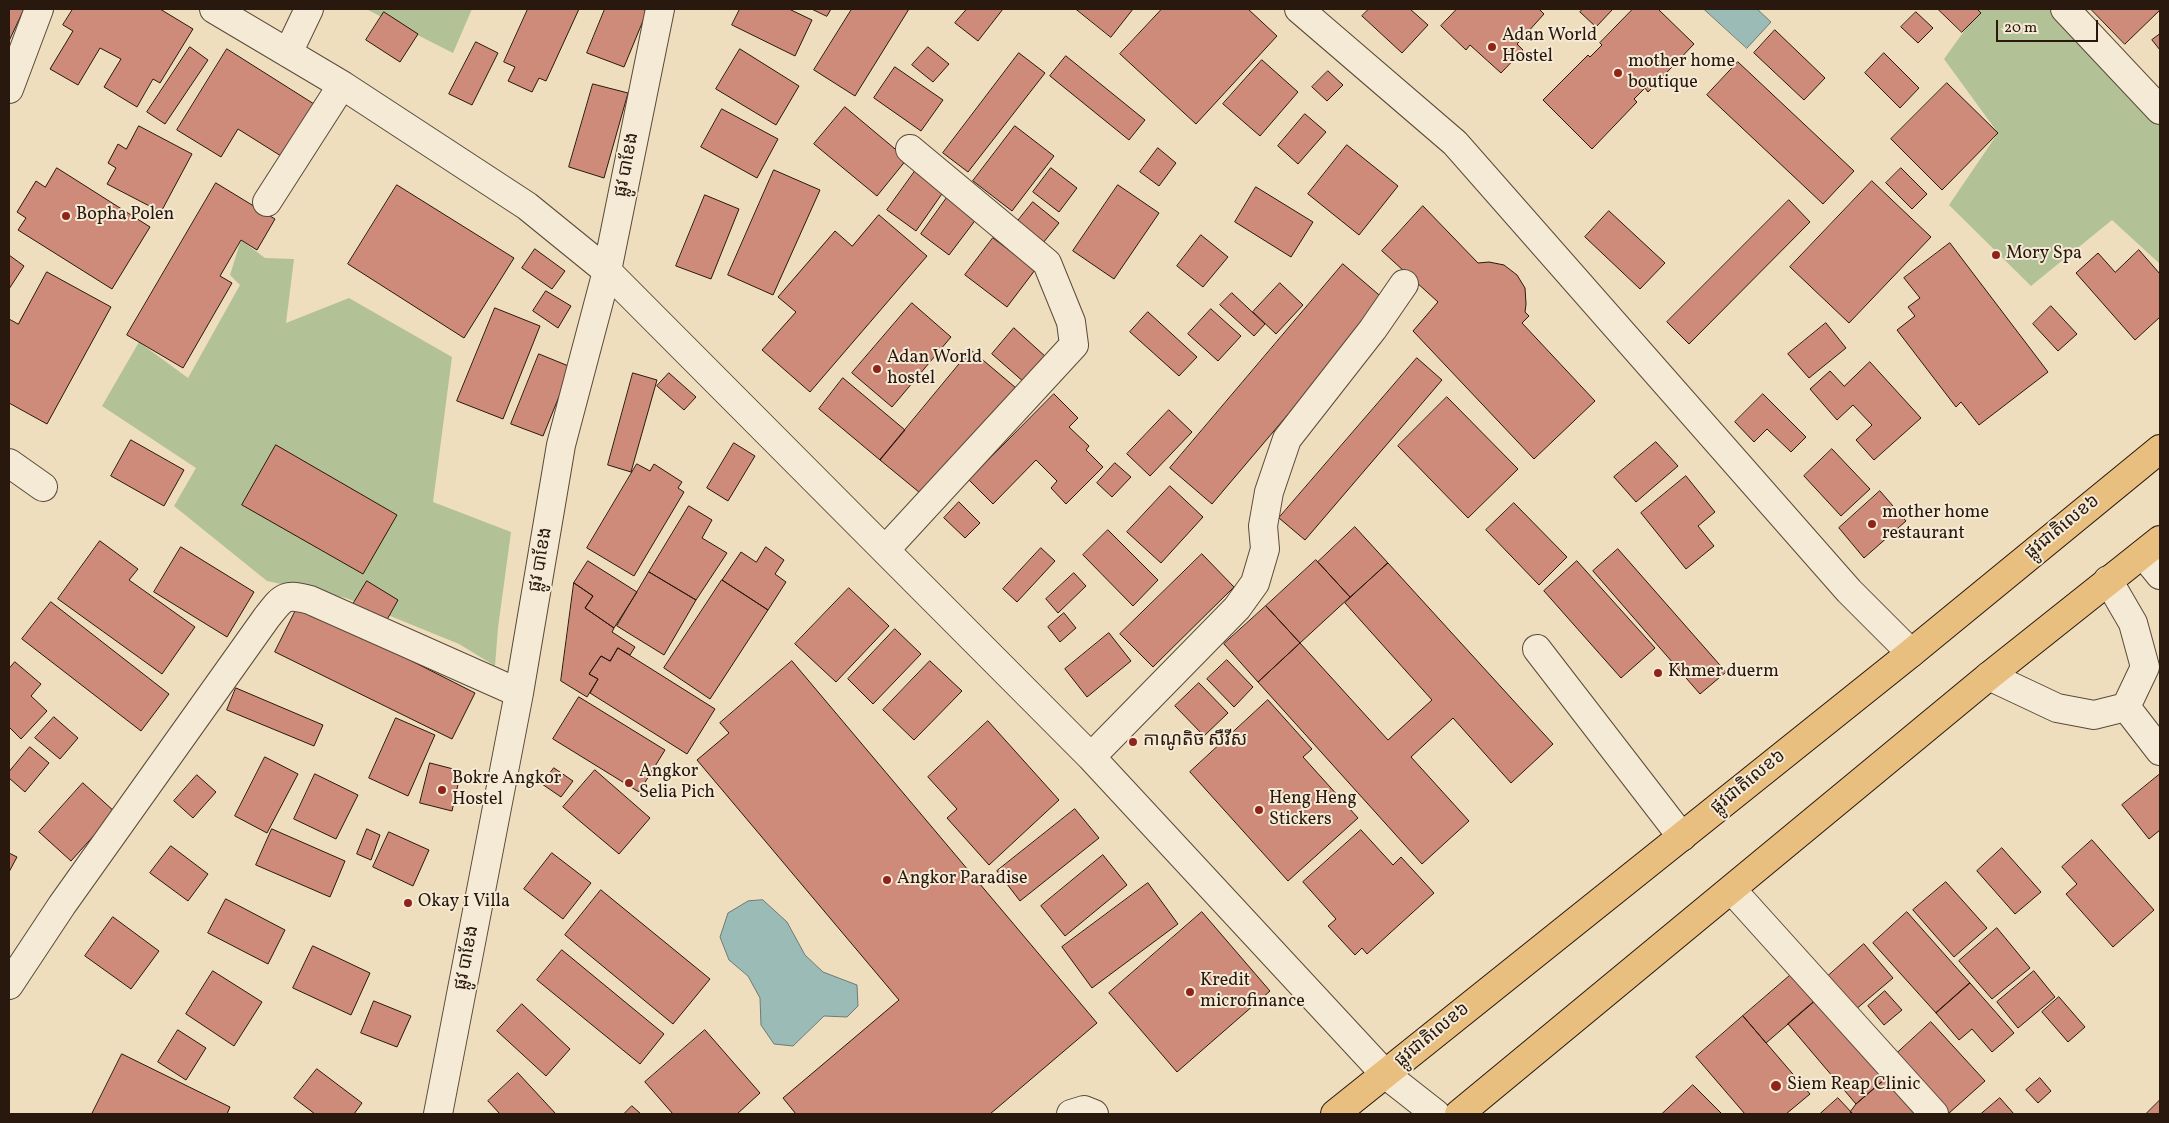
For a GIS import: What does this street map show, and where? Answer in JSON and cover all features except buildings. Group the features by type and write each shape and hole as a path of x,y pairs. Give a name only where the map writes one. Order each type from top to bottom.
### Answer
{"main road":[{"name":"ផ្លូវជាតិលេខ៦","path":"1335,1114 1911,653 2160,449"},
{"path":"1459,1114 1732,890 1988,676 2152,547"}],"street":[{"path":"9,89 39,9"},
{"path":"214,9 342,85 527,206 607,271 1091,756 1386,1074 1436,1114"},
{"path":"288,52 309,9"},
{"name":"ផ្លូវ បាខែង","path":"438,1114 519,693 561,445 607,271 660,9"},
{"path":"1299,9 1455,143 1849,590 1911,653"},
{"path":"2066,9 2160,110"},
{"path":"267,202 342,85"},
{"path":"886,549 1074,345 1071,322 1047,263 910,149"},
{"path":"1091,756 1237,608 1255,583 1265,549 1263,526 1269,492 1288,439 1404,284"},
{"path":"9,463 43,487"},
{"path":"2152,547 2160,575"},
{"path":"2108,580 2133,623 2145,667 2126,707"},
{"path":"9,985 62,905 267,617 285,597 292,595 310,600 519,693"},
{"path":"1537,649 1682,837"},
{"path":"1988,676 2057,708 2094,715 2126,707"},
{"path":"2126,707 2160,751"},
{"path":"1732,890 1934,1114"},
{"path":"1071,1114 1084,1110 1094,1114"}],"green space":[{"path":"366,9 472,9 453,53"},
{"path":"1980,9 2049,9 2160,124 2160,264 2112,220 2031,286 1949,205 1998,133 1944,59"},
{"path":"241,240 265,258 294,259 286,323 349,298 452,357 433,502 511,532 498,628 495,666 459,644 346,598 267,581 174,506 196,468 102,406 139,342 188,378 240,285 230,275"}],"water":[{"path":"1704,9 1757,9 1771,22 1747,48"},
{"path":"763,900 787,922 805,955 823,972 857,985 858,1006 847,1017 824,1016 793,1046 774,1044 761,1025 760,998 748,976 729,960 720,937 728,913 748,901"}],"place":[{"name":"Adan World Hostel","path":"1492,47"},
{"name":"mother home boutique","path":"1618,73"},
{"name":"Bopha Polen","path":"66,216"},
{"name":"Mory Spa","path":"1996,255"},
{"name":"Adan World hostel","path":"877,369"},
{"name":"mother home restaurant","path":"1872,524"},
{"name":"Khmer duerm","path":"1658,673"},
{"name":"កាណូតិច សឺវីស","path":"1133,742"},
{"name":"Angkor Selia Pich","path":"629,783"},
{"name":"Bokre Angkor Hostel","path":"442,790"},
{"name":"Heng Heng Stickers","path":"1259,810"},
{"name":"Angkor Paradise","path":"887,880"},
{"name":"Okay 1 Villa","path":"408,903"},
{"name":"Kredit microfinance","path":"1190,992"},
{"name":"Siem Reap Clinic","path":"1776,1086"}]}
